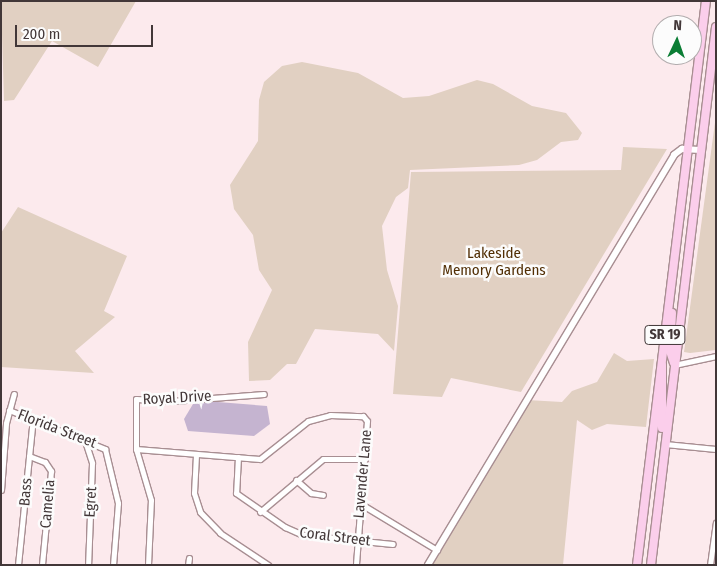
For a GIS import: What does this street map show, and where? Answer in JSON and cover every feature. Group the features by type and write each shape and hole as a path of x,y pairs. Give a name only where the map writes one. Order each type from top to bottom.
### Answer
{"main road":[{"name":"SR 19","path":"638,565 686,149 706,1"},
{"name":"SR 19","path":"651,565 716,27"},
{"path":"670,284 670,351 674,365"},
{"path":"661,364 665,374 661,477"}],"street":[{"path":"428,565 674,155 686,149 700,150"},
{"path":"674,365 716,356"},
{"path":"1,490 9,410 14,394"},
{"name":"Royal Drive","path":"148,565 151,500 136,449 136,399 167,402 264,394"},
{"name":"Florida Street","path":"9,410 33,418 105,449 115,479 118,511 113,565"},
{"name":"Lavender Lane","path":"136,449 196,455 263,458 308,421 346,415 367,421 356,565"},
{"name":"Bass","path":"18,565 33,418"},
{"name":"Egret","path":"85,441 92,472 88,565"},
{"path":"665,444 716,449"},
{"path":"196,455 194,494 200,512 220,533 268,565"},
{"name":"Camelia","path":"29,456 45,462 51,471 42,565"},
{"name":"Coral Street","path":"238,457 236,493 260,512 295,532 393,544"},
{"path":"260,512 296,480 326,457 365,459"},
{"path":"296,480 311,493 323,495"},
{"path":"361,504 437,550"},
{"path":"710,565 716,522"},
{"path":"188,565 189,558"}],"green space":[{"path":"1,1 136,1 98,67 52,41 14,100 4,101"},
{"path":"302,62 358,73 403,98 429,96 477,80 493,84 532,106 566,113 582,133 578,140 561,142 537,160 519,165 410,170 408,188 396,197 382,226 387,270 398,306 394,351 378,334 315,329 296,364 287,364 270,380 249,381 248,342 272,290 259,270 253,235 234,209 230,185 258,141 259,100 264,82 282,66"},
{"path":"716,115 716,350 690,353 684,352"},
{"name":"Lakeside Memory Gardens","path":"623,147 667,149 521,392 451,378 442,397 393,394 411,172 621,170"},
{"path":"18,207 127,256 104,311 115,317 75,351 94,373 1,367 1,233"},
{"path":"614,353 627,361 654,359 646,427 607,424 592,430 577,420 563,565 431,565 527,400 562,402 572,391 597,382"}],"shaded area":[{"path":"205,401 267,406 270,424 254,436 188,431 184,419 193,404"}]}
